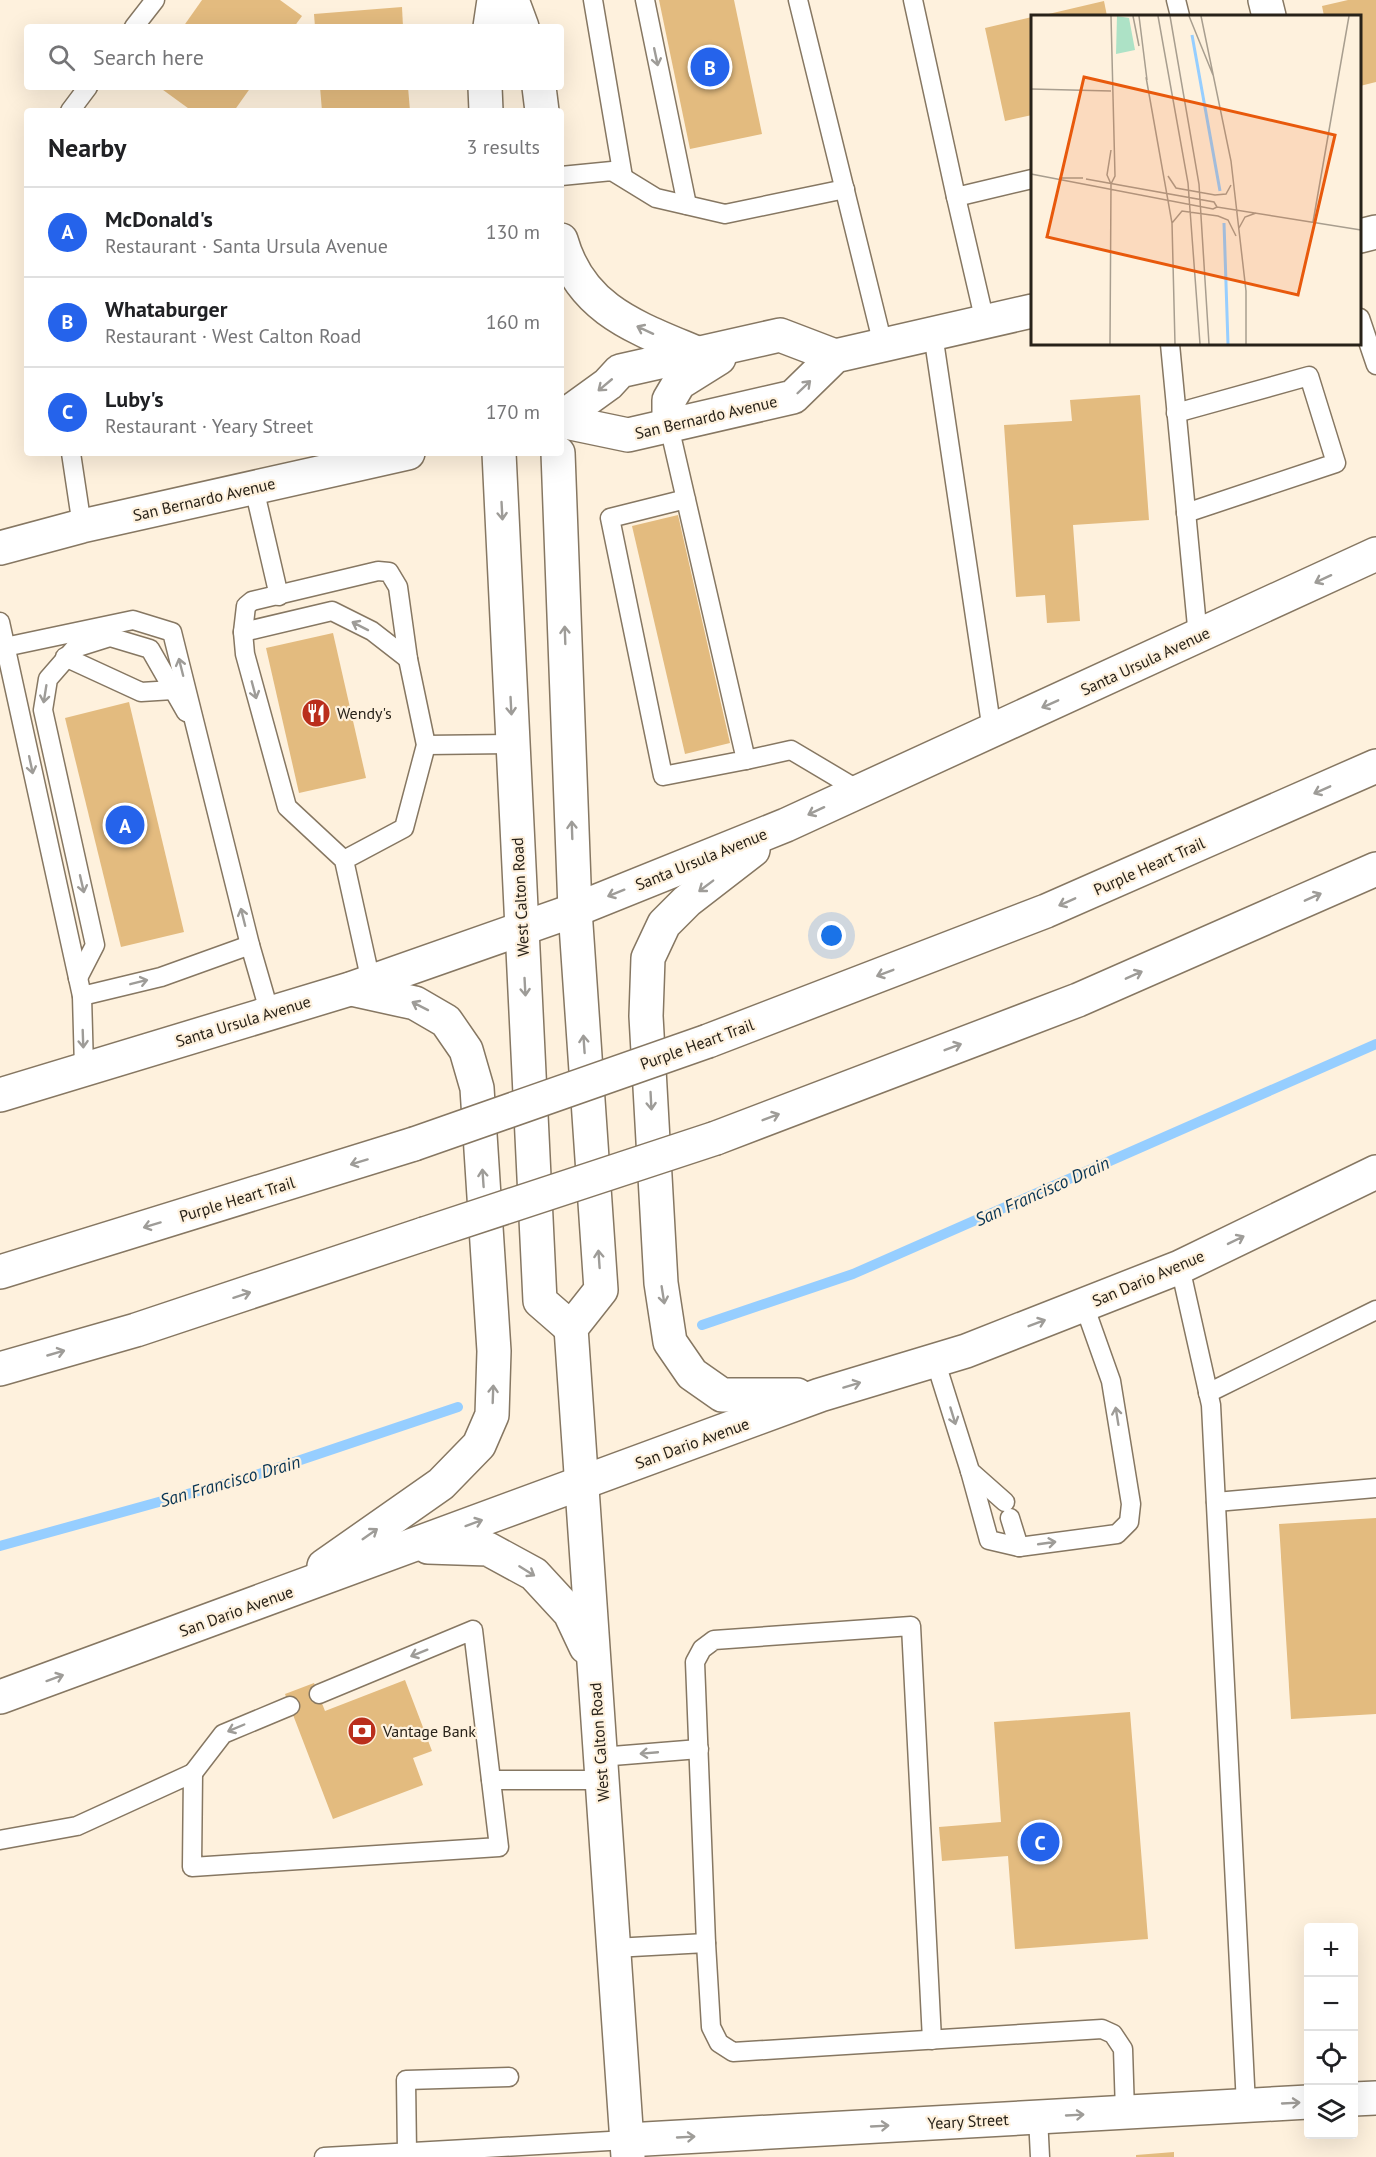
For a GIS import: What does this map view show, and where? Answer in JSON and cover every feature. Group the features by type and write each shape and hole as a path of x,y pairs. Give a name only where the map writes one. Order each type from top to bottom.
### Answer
{"main road":[{"path":"490,24 494,0"},
{"path":"512,0 521,24"},
{"path":"1265,0 1269,15"},
{"path":"485,90 486,108"},
{"path":"539,90 542,108"},
{"path":"1361,236 1376,232"},
{"path":"564,247 579,282 616,317 699,354"},
{"path":"835,356 1031,311"},
{"name":"San Bernardo Avenue","path":"564,417 608,384 620,371 744,343 780,335 835,356 793,397 628,435 564,420"},
{"path":"669,426 669,400 679,383 744,343"},
{"name":"San Bernardo Avenue","path":"0,548 82,526 395,456"},
{"name":"West Calton Road","path":"499,456 540,1301 570,1328 628,2149"},
{"path":"558,456 575,910 601,1290 570,1328"},
{"name":"Santa Ursula Avenue","path":"0,1095 270,1014 575,910 786,825 1376,554"},
{"name":"Purple Heart Trail","path":"0,1272 414,1144 708,1041 1046,911 1376,766"},
{"path":"786,825 687,901 664,924 648,958 646,1016 661,1283 670,1342 692,1374 722,1395 820,1395"},
{"path":"0,1369 136,1330 716,1138 1078,1000 1376,869"},
{"path":"288,1591 441,1484 480,1445 492,1415 494,1351 477,1088 466,1050 446,1021 415,1003 360,985"},
{"name":"San Dario Avenue","path":"0,1697 820,1395 966,1351 1180,1267 1376,1172"},
{"path":"411,1546 488,1549 534,1574 570,1612 593,1662"},
{"path":"1358,2099 1376,2098"},
{"name":"Yeary Street","path":"628,2149 1038,2117 1304,2102"}],"lane":[{"path":"136,24 155,0"},
{"path":"593,0 623,177"},
{"path":"645,0 687,205"},
{"path":"798,0 883,345"},
{"path":"913,0 985,322"},
{"path":"1176,0 1180,15"},
{"path":"72,108 86,90"},
{"path":"564,176 612,171 656,198 726,214 845,189"},
{"path":"956,197 1031,179"},
{"path":"1361,324 1376,365"},
{"path":"933,334 992,730"},
{"path":"1170,345 1197,637"},
{"path":"1176,412 1309,376 1336,463 1186,513"},
{"path":"669,426 746,760"},
{"path":"71,456 82,526"},
{"path":"254,488 279,596"},
{"path":"686,499 610,518 663,776 791,750 860,791"},
{"path":"344,860 404,828 426,745 408,659 398,587 389,572 378,570 252,601 246,606 243,632 245,654 287,807 344,860 360,985"},
{"path":"243,632 332,611 372,631 408,659"},
{"path":"5,647 133,620 172,632 250,945 270,1014"},
{"path":"0,622 82,996 84,1068"},
{"path":"78,978 95,945 43,710 48,679 75,648 110,637 150,650 196,728"},
{"path":"65,657 141,692 172,690"},
{"path":"426,745 513,744"},
{"path":"82,996 162,977 250,945"},
{"path":"1180,1267 1211,1405 1246,2105"},
{"path":"935,1360 989,1540 1019,1547 1117,1534 1129,1522 1131,1504 1111,1381 1084,1305"},
{"path":"1208,1393 1376,1310"},
{"path":"970,1471 1008,1510 1019,1547"},
{"path":"1216,1502 1376,1488"},
{"path":"932,2040 911,1626 714,1640 702,1649 695,1662 711,2027 719,2043 733,2052 932,2040 1102,2029 1113,2034 1123,2049 1125,2112"},
{"path":"193,1773 192,1866 499,1847 473,1630 319,1694"},
{"path":"0,1840 77,1826 193,1773 223,1734 290,1706"},
{"path":"491,1780 601,1769 699,1749"},
{"path":"614,1948 706,1943"},
{"path":"407,2152 406,2080 509,2077"},
{"path":"1038,2117 1040,2157"},
{"path":"324,2157 407,2152 628,2149"}],"building":[{"path":"202,0 280,0 302,16 296,24 185,24"},
{"path":"659,0 734,0 762,134 690,149"},
{"path":"1348,0 1376,0 1376,82 1361,86 1361,15 1324,15 1322,6"},
{"path":"1104,1 1107,15 1044,15"},
{"path":"402,7 403,24 315,24 314,14"},
{"path":"1031,17 1031,115 1005,121 985,28"},
{"path":"163,90 249,90 236,108 188,108"},
{"path":"320,90 408,90 410,108 322,108"},
{"path":"1140,395 1149,520 1073,525 1080,621 1047,623 1045,595 1016,597 1004,425 1072,421 1070,400"},
{"path":"678,515 730,743 685,754 632,526"},
{"name":"Wendy's","path":"333,633 366,778 299,793 266,648"},
{"path":"129,702 184,932 121,947 65,718"},
{"path":"1376,1518 1376,1714 1291,1719 1279,1524"},
{"name":"Vantage Bank","path":"405,1680 432,1751 413,1758 423,1785 333,1819 285,1694 314,1683 325,1711"},
{"path":"1130,1712 1148,1939 1015,1949 1008,1856 942,1861 939,1827 1001,1822 994,1722"},
{"path":"1174,2152 1174,2157 1136,2157 1136,2155"}],"waterway":[{"name":"San Francisco Drain","path":"702,1325 853,1274 1376,1044"},
{"name":"San Francisco Drain","path":"0,1546 256,1475 458,1407"}],"place":[{"name":"Whataburger","path":"710,67"},
{"name":"Wendy's","path":"316,713"},
{"name":"McDonald's","path":"125,825"},
{"name":"Vantage Bank","path":"362,1731"},
{"name":"Luby's","path":"1040,1842"}]}
